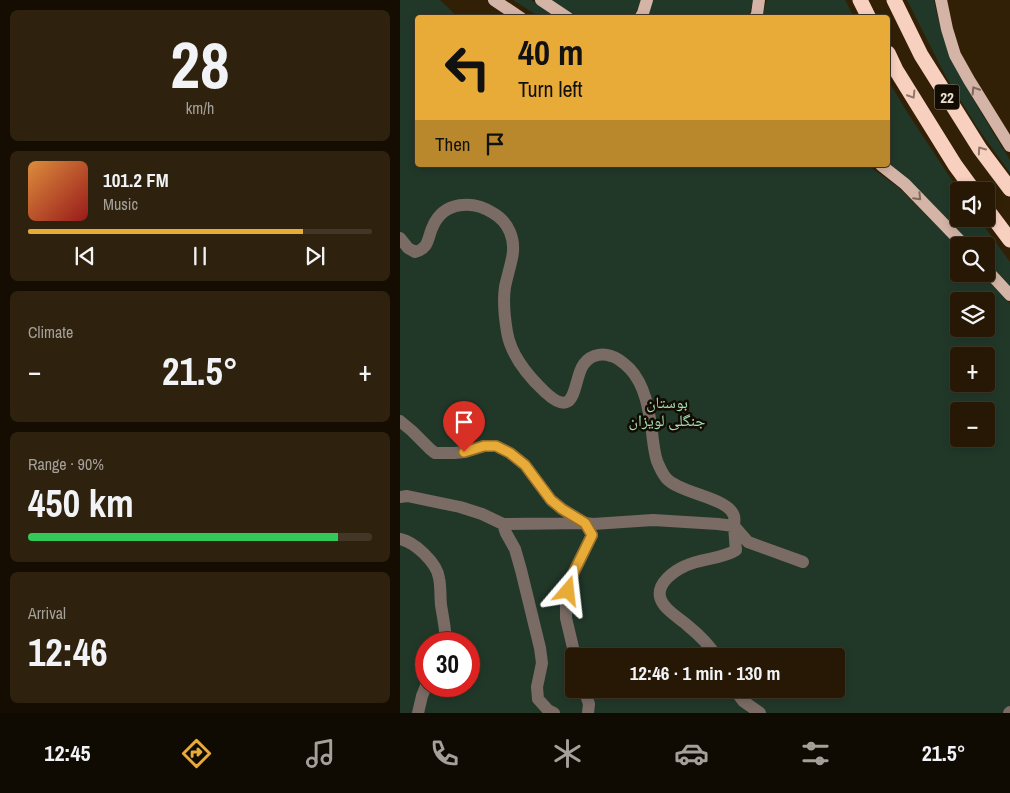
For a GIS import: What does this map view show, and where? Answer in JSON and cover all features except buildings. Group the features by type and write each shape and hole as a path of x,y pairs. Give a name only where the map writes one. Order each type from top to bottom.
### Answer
{"highway":[{"path":"860,0 868,15"},
{"name":"22","path":"894,0 921,55 980,149 1010,189"},
{"name":"22","path":"890,57 896,70 967,182"},
{"path":"995,220 1010,240"}],"main road":[{"path":"494,0 516,15"},
{"path":"541,0 564,15"},
{"path":"642,15 647,0"},
{"path":"756,15 760,0"},
{"path":"941,0 947,30 955,55 1008,144"},
{"path":"884,167 905,184 955,237"},
{"path":"995,279 1010,295"}],"street":[{"path":"400,238 408,248 415,252 422,250 438,216 447,209 457,204 483,207 505,222 512,234 513,256 505,288 507,332 512,350 524,368 545,392 555,400 563,402 570,400 575,392 582,367 590,357 601,354 613,356 624,363 635,375 643,390 657,462 667,479 680,488 713,500 730,509 734,517 736,550 730,554 696,561 684,566 674,572 661,587 660,596 665,606 700,636 710,648"},
{"path":"400,421 435,453 454,454 484,446 496,446 510,453 525,465 551,500 585,523 592,535 571,578 566,604 566,618 573,648"},
{"path":"400,497 407,496 460,507 482,514 503,524 594,524 653,520 734,526 748,542 804,562"},
{"path":"503,524 515,548 540,648 542,663 537,686 538,699 548,710 554,713"},
{"path":"400,539 420,550 437,571 445,632"},
{"path":"418,713 422,697"},
{"path":"587,698 589,704 588,713"},
{"path":"741,698 760,713"}],"green space":[{"name":"بوستان جنگلی لویزان","path":"400,0 440,0 456,15 415,15 415,167 871,167 899,188 950,239 950,282 990,282 1010,303 1010,713 400,713"},
{"path":"513,0 531,0 555,15 537,15"},
{"path":"548,0 642,0 634,15 573,15"},
{"path":"652,0 754,0 749,15 647,15"},
{"path":"767,0 845,0 853,15 762,15"},
{"path":"907,0 934,0 946,43 965,83 1010,160 1010,173 977,127 945,75"},
{"path":"890,83 953,182 950,182 950,227 890,165"},
{"path":"950,227 985,227 992,237 960,237"},
{"path":"995,241 1010,262 1010,291 995,275"}],"route":[{"path":"464,452 484,446 496,446 510,453 525,465 551,500 585,523 592,535 571,578 568,591"}]}
